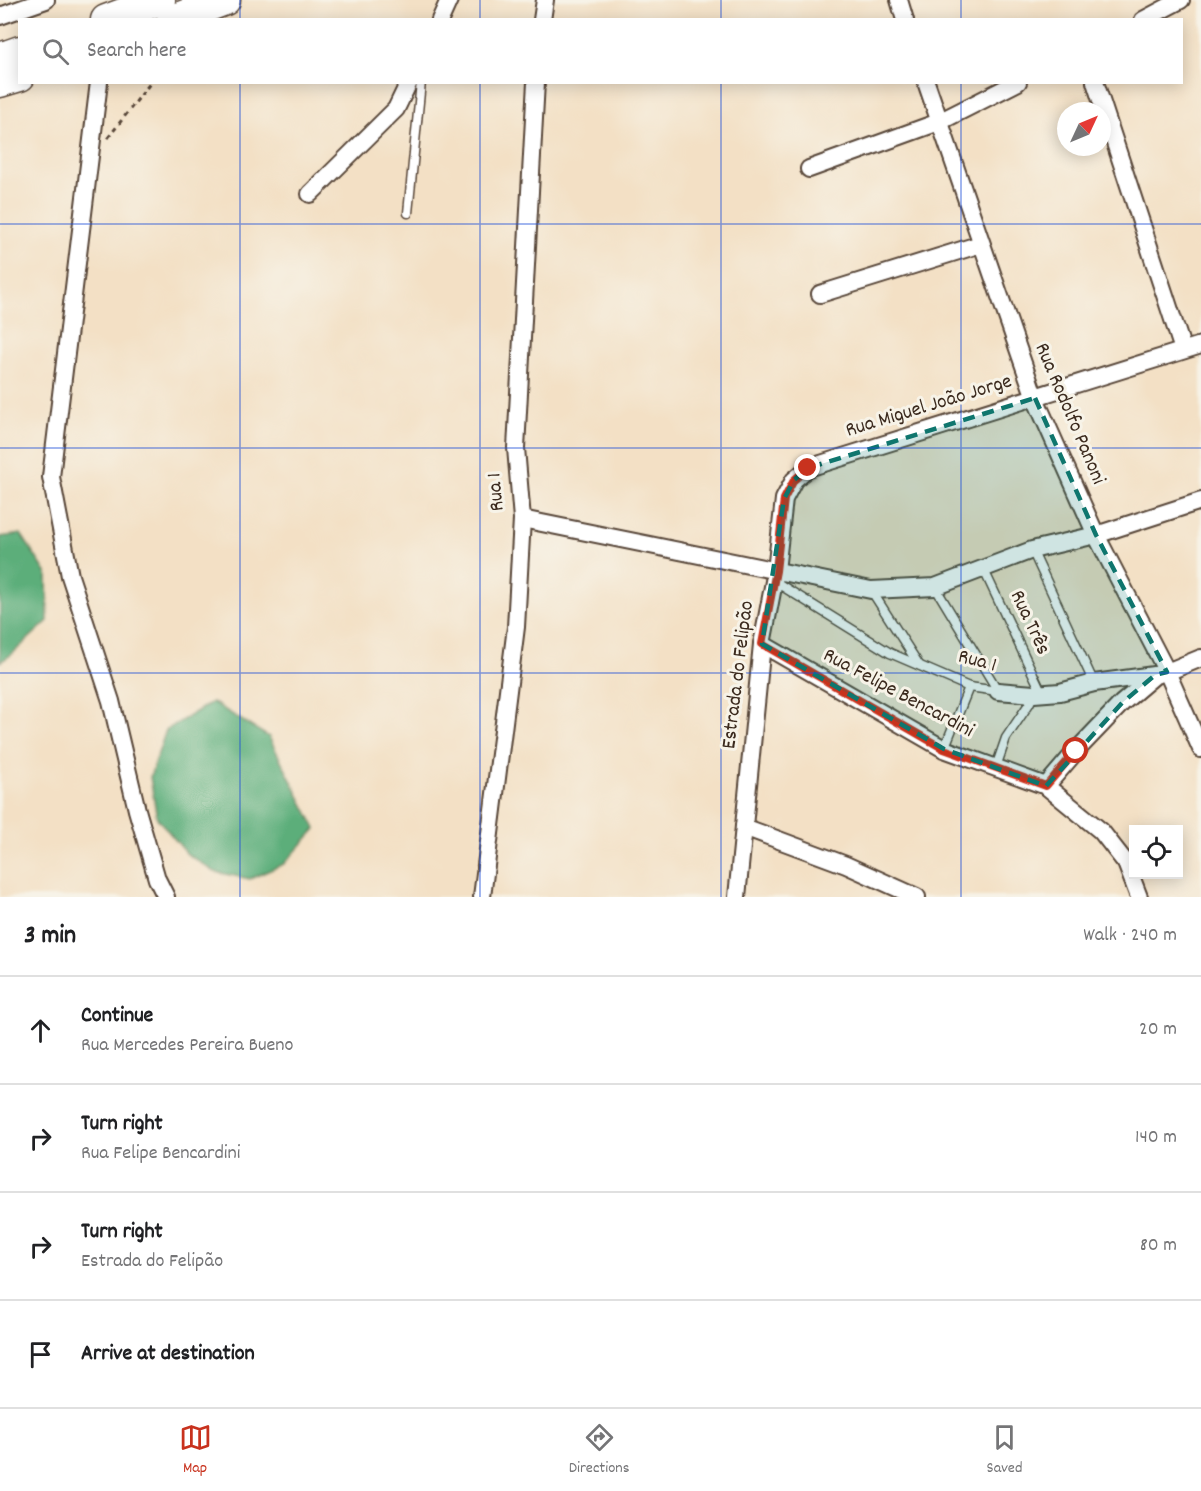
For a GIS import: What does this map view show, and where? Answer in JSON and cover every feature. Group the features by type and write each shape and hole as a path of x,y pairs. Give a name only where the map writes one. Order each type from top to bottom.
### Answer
{"highway":[{"path":"111,18 160,0"},
{"path":"177,18 225,0"},
{"path":"0,58 18,52"},
{"path":"0,82 18,77"}],"street":[{"path":"0,16 46,0"},
{"path":"441,18 449,0"},
{"path":"542,18 545,0"},
{"path":"899,0 904,18"},
{"path":"1147,18 1181,0"},
{"path":"99,84 51,477 69,576 111,701 137,810 157,879 166,897"},
{"path":"310,194 396,109 408,84"},
{"name":"Rua 1","path":"482,897 516,627 522,519 516,448 536,84"},
{"name":"Rua Rodolfo Panoni","path":"927,84 1035,398 1161,673 1201,749"},
{"path":"809,169 939,122 1014,84"},
{"path":"1096,84 1183,350"},
{"path":"820,294 981,244"},
{"name":"Rua Miguel João Jorge","path":"808,468 1201,345"},
{"name":"Estrada do Felipão","path":"737,897 762,644 775,576 784,499 794,480 808,468"},
{"path":"522,519 775,576 871,590 935,587 1032,550 1096,535 1201,501"},
{"name":"Rua Felipe Bencardini","path":"762,644 944,749 1046,786 1101,831 1126,863 1139,897"},
{"path":"1046,786 1122,703 1161,673 1201,658"},
{"name":"Rua 1","path":"998,691 1038,694 1060,692 1094,683 1161,673"},
{"path":"744,827 846,865 917,897"}],"lane":[{"path":"408,213 421,84"},
{"path":"1032,550 1094,683"},
{"name":"Rua Três","path":"983,568 1038,694"},
{"name":"Rua 1","path":"775,576 890,653 969,687 998,691"},
{"path":"935,587 998,691"},
{"path":"871,590 920,666"},
{"path":"944,749 969,687"},
{"path":"996,767 1006,738 1038,694"}],"path":[{"path":"89,164 149,84"}],"highlighted area":[{"path":"1035,398 1096,535 1167,672 1155,675 1122,703 1046,786 944,749 762,644 784,499 794,480 808,468"}],"green space":[{"path":"21,534 47,574 48,621 11,655 0,662 0,537"},
{"path":"212,702 269,737 316,829 284,864 250,879 215,872 187,854 157,818 150,777 166,730"}],"route":[{"path":"808,468 794,480 784,499 776,571 762,644 944,749 1046,786 1076,751"}]}
